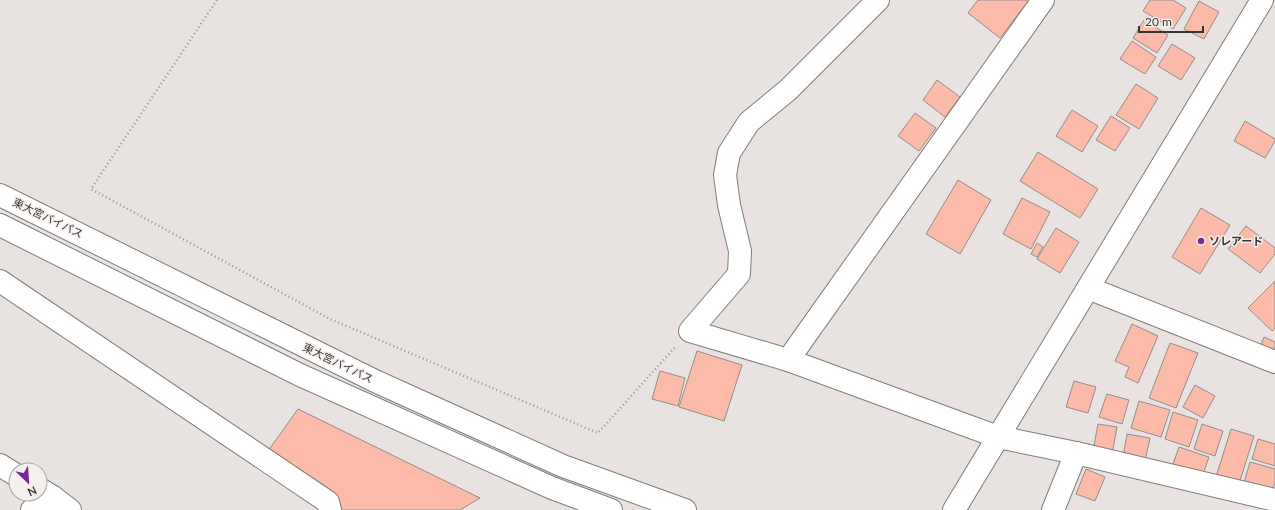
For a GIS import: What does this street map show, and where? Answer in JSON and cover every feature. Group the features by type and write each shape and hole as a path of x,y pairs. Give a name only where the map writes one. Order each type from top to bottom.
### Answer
{"main road":[{"path":"878,0 788,90 749,122 729,153 724,175 729,205 740,251 739,274 690,331 788,360 998,437 1076,453 1275,500"},
{"path":"788,360 1043,0"},
{"path":"954,510 1262,0"},
{"name":"東大宮バイパス","path":"0,194 375,381 563,466 685,510"},
{"path":"0,225 300,376 552,488 611,510"},
{"path":"0,281 328,502 330,510"},
{"path":"1088,288 1275,362"},
{"path":"1053,510 1076,453"},
{"path":"32,510 55,499"}],"path":[{"path":"217,0 91,188 330,319 598,433 690,331"}],"building":[{"path":"978,0 1029,0 1000,38 968,13"},
{"path":"1150,0 1173,0 1186,8 1173,29 1143,11"},
{"path":"1199,1 1219,12 1204,39 1184,29"},
{"path":"1144,20 1168,35 1157,53 1133,38"},
{"path":"1132,41 1156,57 1145,74 1120,59"},
{"path":"1172,44 1195,58 1181,80 1158,66"},
{"path":"937,80 960,97 945,117 923,100"},
{"path":"1136,84 1158,98 1139,129 1116,115"},
{"path":"1072,110 1098,126 1082,152 1056,136"},
{"path":"915,113 936,128 919,151 898,136"},
{"path":"1111,116 1130,128 1115,151 1096,140"},
{"path":"1245,121 1275,139 1265,158 1234,141"},
{"path":"1038,152 1098,189 1080,218 1020,181"},
{"path":"958,180 991,200 960,254 926,234"},
{"path":"1022,198 1050,212 1031,249 1003,234"},
{"name":"ソレアード","path":"1201,208 1230,225 1200,274 1172,257"},
{"path":"1246,226 1275,248 1275,254 1260,273 1228,249"},
{"path":"1056,228 1079,242 1060,273 1037,259"},
{"path":"1037,243 1043,247 1037,257 1031,254"},
{"path":"1275,281 1275,328 1272,331 1248,308"},
{"path":"1132,324 1158,336 1138,383 1125,377 1129,367 1115,361"},
{"path":"1264,337 1275,342 1275,360 1258,353"},
{"path":"1170,343 1198,353 1176,408 1149,398"},
{"path":"697,351 742,365 724,421 679,407"},
{"path":"660,371 685,378 678,406 652,399"},
{"path":"1074,381 1096,387 1088,413 1066,407"},
{"path":"1195,385 1215,396 1203,418 1183,407"},
{"path":"1107,394 1129,400 1122,424 1099,417"},
{"path":"1139,401 1170,410 1161,437 1131,428"},
{"path":"298,409 480,498 460,510 341,510 338,499 268,451"},
{"path":"1173,412 1198,420 1189,447 1165,439"},
{"path":"1098,424 1117,427 1112,454 1093,451"},
{"path":"1202,424 1223,431 1215,456 1194,449"},
{"path":"1231,429 1254,436 1239,484 1216,477"},
{"path":"1127,434 1150,438 1145,461 1123,457"},
{"path":"1258,439 1275,444 1275,466 1252,459"},
{"path":"1179,447 1209,457 1202,477 1172,467"},
{"path":"1250,462 1275,469 1275,483 1271,495 1243,486"},
{"path":"1086,469 1105,477 1095,501 1076,494"}],"place":[{"name":"ソレアード","path":"1201,241"}]}
